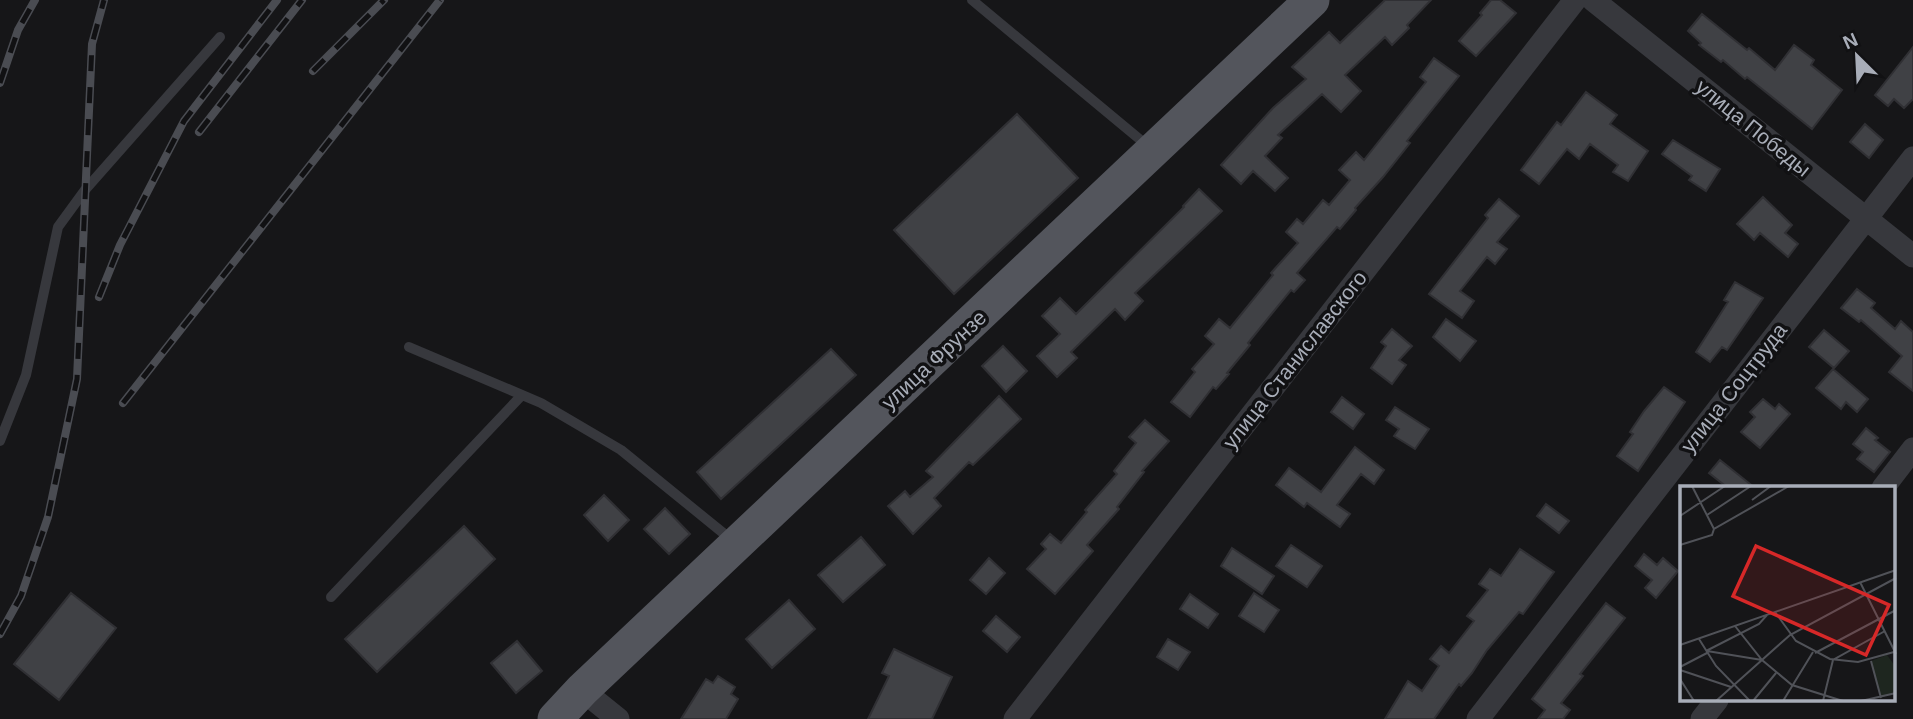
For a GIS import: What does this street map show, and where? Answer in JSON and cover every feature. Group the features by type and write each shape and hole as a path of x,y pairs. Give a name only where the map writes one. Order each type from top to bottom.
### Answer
{"main road":[{"name":"улица Фрунзе","path":"555,719 582,690 1312,0"}],"street":[{"name":"улица Станиславского","path":"1015,719 1575,0"},
{"name":"улица Победы","path":"1593,0 1913,256"},
{"name":"улица Соцтруда","path":"1478,719 1913,158"},
{"path":"1885,486 1913,449"},
{"path":"582,690 618,719"},
{"path":"1702,719 1715,702"}],"lane":[{"path":"972,0 1154,151"},
{"path":"0,441 26,375 58,227 85,190 220,37"},
{"path":"410,347 541,403 621,450 738,545"},
{"path":"331,597 523,395"}],"building":[{"path":"1385,0 1431,0 1392,45 1385,37 1345,75 1361,91 1341,112 1322,94 1278,135 1282,138 1265,156 1288,178 1275,191 1253,171 1241,184 1221,165 1273,108 1306,79 1292,67 1329,32 1340,43"},
{"path":"1491,0 1500,0 1516,13 1476,56 1459,41 1482,15 1480,13"},
{"path":"1702,14 1775,70 1794,45 1814,60 1811,65 1842,90 1812,129 1747,77 1745,79 1723,60 1721,62 1699,45 1701,43 1688,31"},
{"path":"1913,47 1913,99 1904,108 1894,99 1888,106 1875,95"},
{"path":"1434,58 1459,76 1356,210 1340,229 1337,227 1297,273 1305,280 1294,292 1291,290 1248,343 1250,345 1227,373 1229,374 1216,389 1213,387 1190,417 1171,402 1195,372 1192,369 1214,344 1205,336 1219,319 1230,328 1273,275 1271,273 1298,243 1286,232 1297,219 1303,224 1323,200 1329,205 1350,180 1339,170 1356,152 1364,160 1426,82 1420,77"},
{"path":"1586,92 1617,115 1610,124 1648,151 1628,181 1613,172 1618,165 1590,144 1579,159 1567,149 1539,184 1521,170 1557,122 1561,125"},
{"path":"1017,114 1078,178 954,294 894,230"},
{"path":"1865,124 1883,140 1869,158 1850,142"},
{"path":"1673,140 1720,169 1706,191 1689,180 1692,176 1662,154"},
{"path":"1199,189 1222,211 1135,293 1143,301 1125,320 1115,309 1071,352 1077,358 1057,377 1037,356 1060,334 1042,316 1060,298 1076,314"},
{"path":"1763,197 1792,225 1785,233 1798,244 1788,257 1760,233 1754,240 1737,224"},
{"path":"1499,199 1519,216 1497,242 1507,249 1495,264 1487,257 1460,291 1474,301 1462,318 1429,294 1488,218 1485,215"},
{"path":"1735,282 1763,298 1727,350 1722,347 1710,362 1696,352 1728,302 1724,300"},
{"path":"1857,289 1875,303 1871,308 1895,329 1901,321 1913,332 1913,391 1889,372 1902,356 1861,320 1859,322 1841,308"},
{"path":"1446,319 1476,341 1460,361 1433,337"},
{"path":"1392,329 1412,346 1399,360 1406,365 1392,384 1371,368 1386,346 1381,342"},
{"path":"1824,330 1849,351 1834,368 1809,347"},
{"path":"1003,346 1027,371 1006,392 982,366"},
{"path":"831,349 856,375 721,499 697,472"},
{"path":"1833,369 1868,399 1857,412 1846,402 1841,409 1816,388"},
{"path":"1664,387 1685,402 1638,471 1617,456 1633,434 1630,432 1644,411"},
{"path":"999,396 1021,419 973,465 969,462 934,498 941,506 913,534 888,506 905,491 910,497 933,477 926,471"},
{"path":"1342,397 1364,414 1353,429 1331,412"},
{"path":"1763,399 1775,409 1779,404 1790,414 1760,448 1741,432 1755,417 1750,412"},
{"path":"1395,407 1429,429 1415,449 1394,436 1399,429 1386,420"},
{"path":"1145,420 1169,441 1142,471 1144,472 1117,507 1119,509 1087,545 1093,551 1055,594 1027,569 1046,549 1041,544 1050,534 1061,543 1087,512 1085,510 1117,474 1114,471 1136,443 1129,437"},
{"path":"1866,428 1878,438 1875,440 1890,452 1874,472 1857,459 1863,452 1853,444"},
{"path":"1355,447 1384,470 1374,484 1361,474 1337,505 1350,514 1340,527 1307,503 1304,507 1276,485 1289,468 1321,492"},
{"path":"1720,460 1752,486 1725,486 1709,473"},
{"path":"604,495 629,520 608,541 584,515"},
{"path":"1546,504 1569,521 1559,533 1537,516"},
{"path":"665,508 690,534 669,554 644,529"},
{"path":"464,526 495,559 377,672 345,639"},
{"path":"861,537 885,565 843,602 818,575"},
{"path":"1291,545 1322,566 1307,587 1276,566"},
{"path":"1232,548 1274,576 1262,594 1221,566"},
{"path":"1520,549 1554,572 1523,614 1519,612 1487,650 1472,673 1461,686 1459,684 1434,719 1385,719 1408,681 1422,691 1439,666 1430,659 1441,646 1449,653 1474,621 1467,616 1488,590 1479,584 1490,569 1501,576"},
{"path":"1644,554 1657,565 1663,558 1678,571 1656,598 1645,588 1652,580 1635,566"},
{"path":"989,558 1005,573 986,594 970,580"},
{"path":"71,593 116,628 59,700 14,664"},
{"path":"1254,593 1279,610 1264,632 1239,616"},
{"path":"1190,594 1218,614 1208,628 1180,609"},
{"path":"789,600 815,629 772,668 746,639"},
{"path":"1606,603 1625,618 1580,674 1583,676 1561,703 1570,710 1563,719 1538,719 1545,710 1532,699"},
{"path":"996,616 1020,637 1007,652 983,631"},
{"path":"1168,639 1190,652 1178,670 1157,657"},
{"path":"517,641 542,671 516,693 491,663"},
{"path":"894,649 952,677 932,719 868,719 889,676 882,673"},
{"path":"718,676 735,687 731,694 738,699 726,719 681,719 706,679 713,683"}],"railway":[{"path":"0,83 18,30 35,0"},
{"path":"0,634 21,596 48,517 77,379 92,44 104,0"},
{"path":"99,297 120,245 184,121 277,0"},
{"path":"199,132 302,0"},
{"path":"313,71 384,0"},
{"path":"123,403 440,0"}]}
